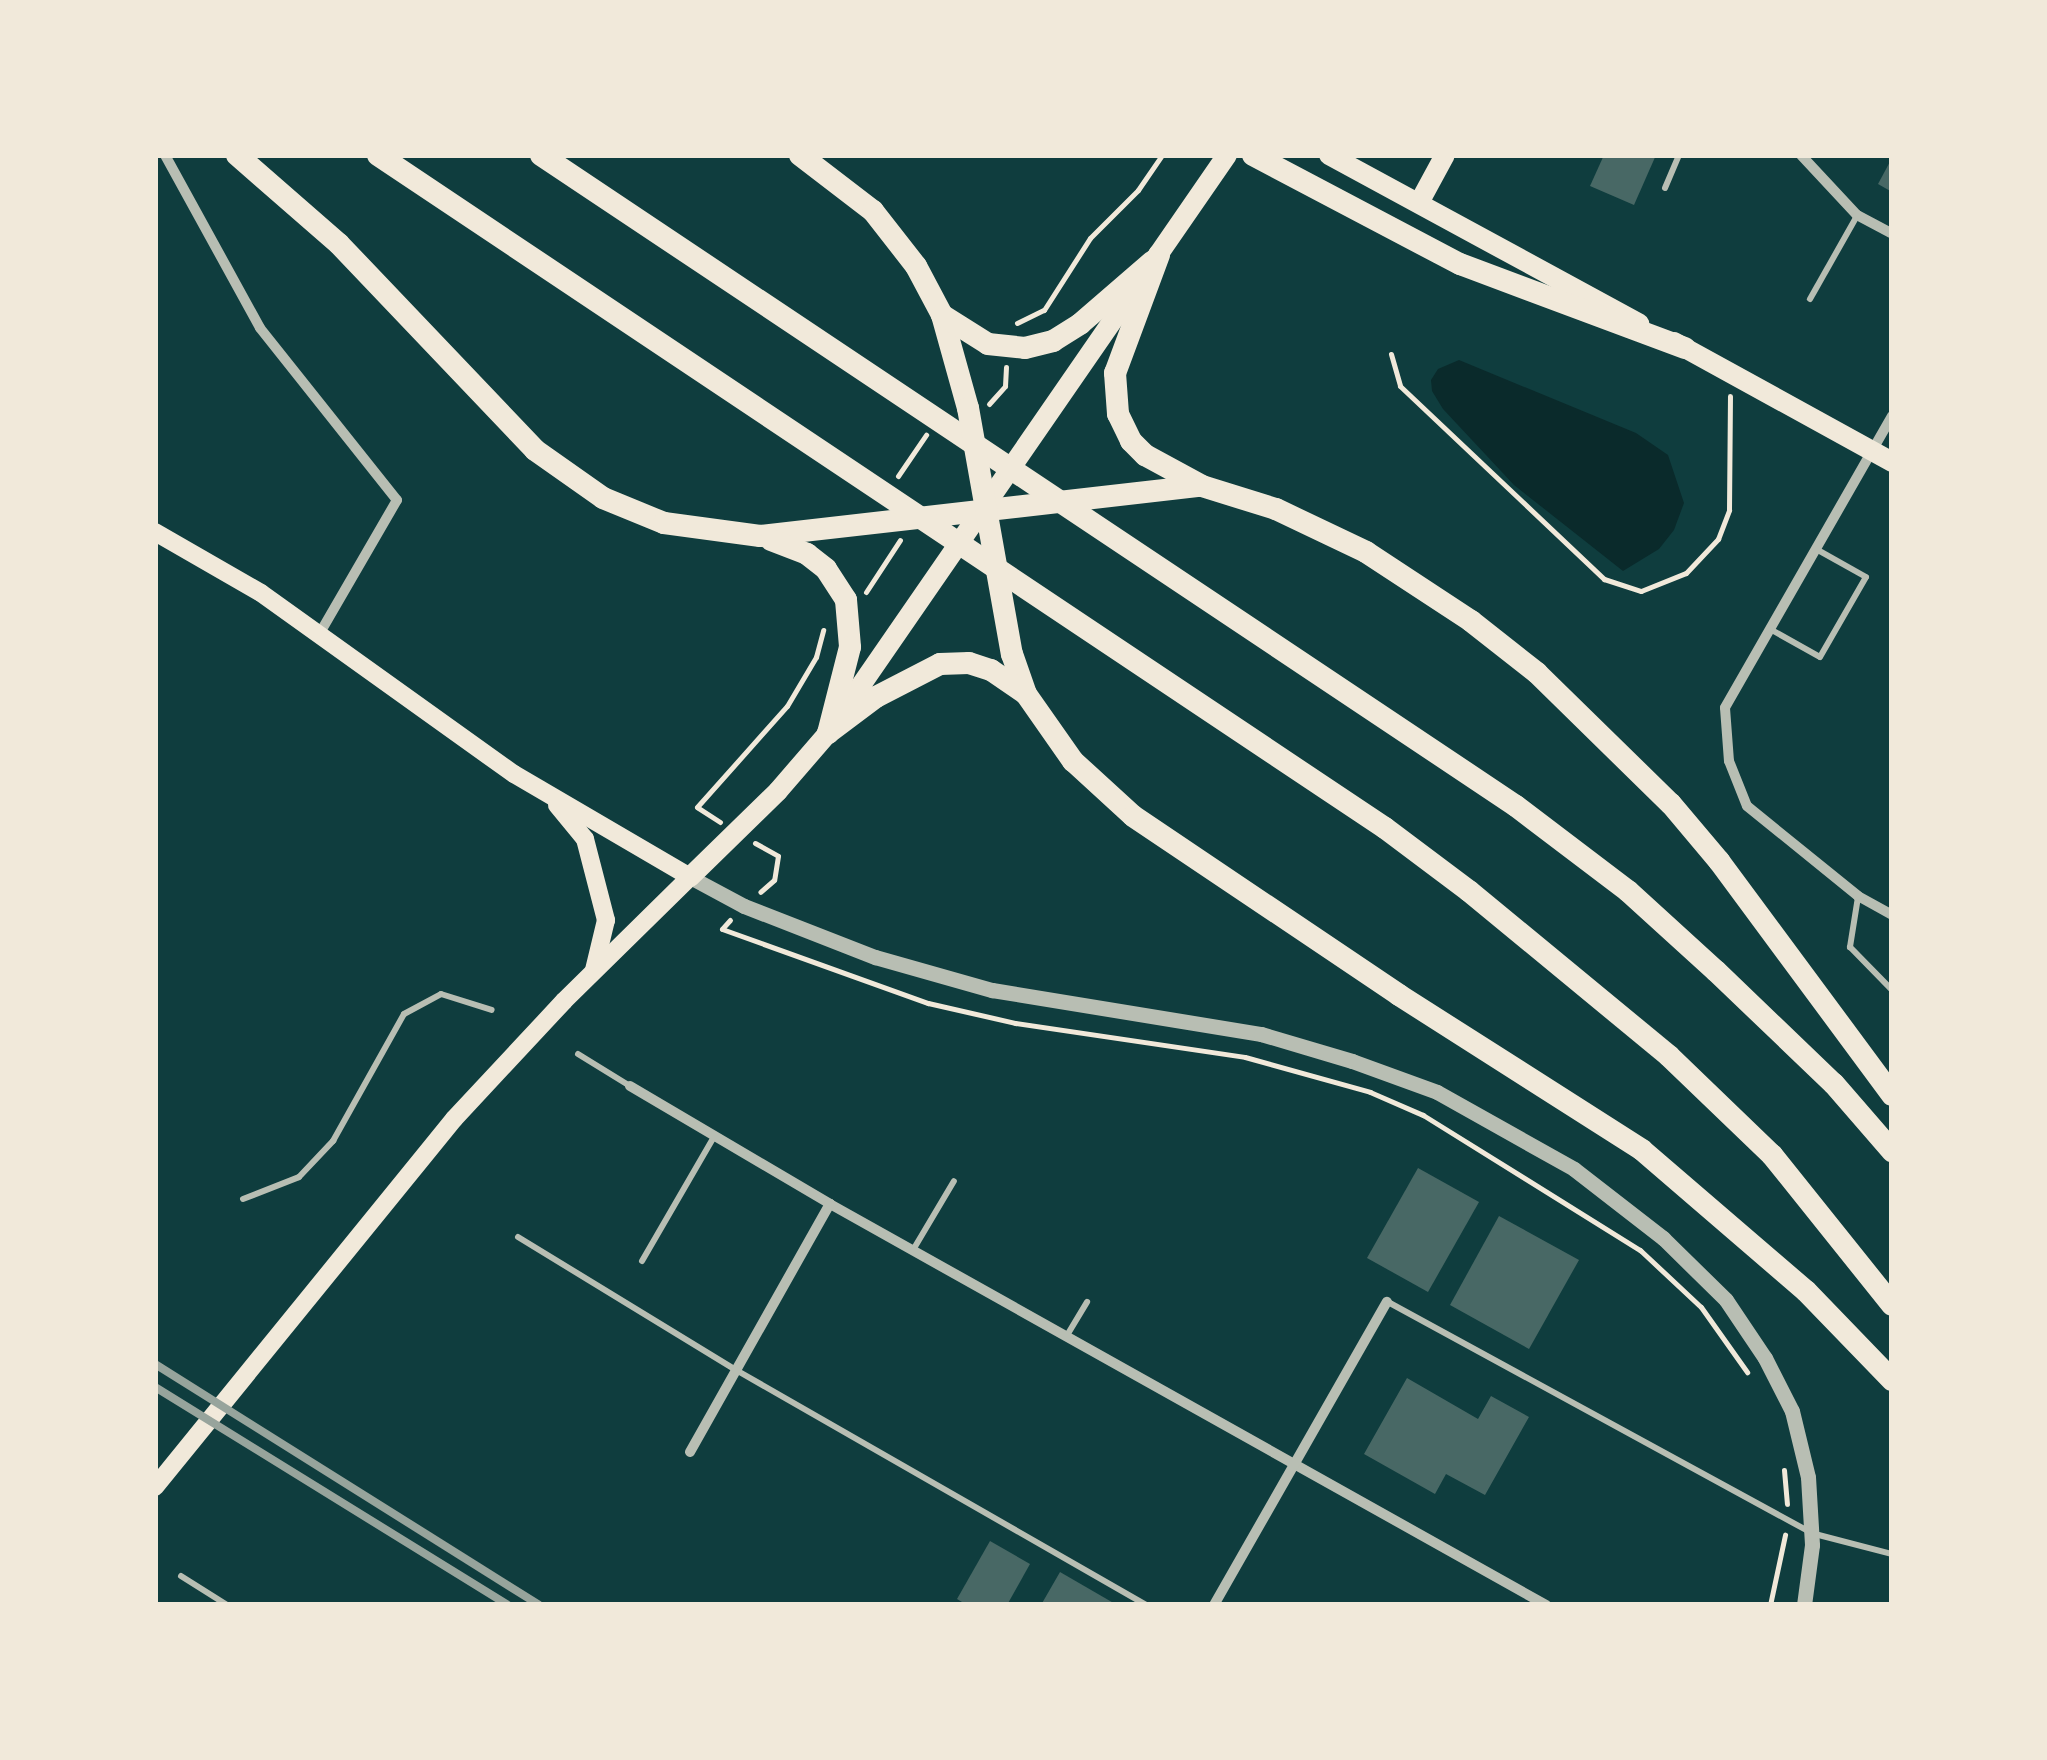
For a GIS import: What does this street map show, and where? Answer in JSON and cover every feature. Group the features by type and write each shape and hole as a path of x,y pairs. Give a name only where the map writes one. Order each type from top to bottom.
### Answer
{"highway":[{"path":"237,155 339,244 535,450 603,498 664,523 700,532 760,536 1156,488 1202,486"},
{"path":"378,155 1384,828 1469,891 1669,1056 1772,1155 1892,1305"},
{"path":"542,155 1516,806 1628,891 1716,971 1834,1084 1892,1151"},
{"path":"800,155 872,211 916,266 942,316 968,408 1012,654 1026,694 1065,752 1111,799 1399,994 1642,1150 1806,1291 1892,1380"},
{"path":"1253,155 1460,264 1685,348"},
{"path":"942,316 968,335 1007,348 1053,341 1080,324 1160,255"},
{"path":"1160,255 1115,373 1118,414 1145,456 1202,486 1276,509 1350,543 1471,621 1537,673 1672,804 1719,860 1892,1095"},
{"path":"760,536 807,554 826,570 846,600 850,647 828,732"},
{"path":"828,732 876,697 940,664 969,663 990,670 1026,694"}],"main road":[{"path":"155,1487 454,1120 564,1000 737,834 828,732 1226,155"},
{"path":"1329,155 1420,201 1892,462"},
{"path":"1420,201 1445,155"},
{"path":"155,532 262,592 547,794 690,877"},
{"path":"547,794 586,840 606,920 594,970"}],"street":[{"path":"165,155 260,328 397,500 320,634"},
{"path":"1801,155 1857,214 1892,234"},
{"path":"1892,416 1724,708 1729,761 1746,806 1858,896 1892,914"},
{"path":"690,877 744,906 875,957 992,990 1261,1034 1352,1060 1436,1092 1574,1169 1688,1263 1726,1300 1766,1358 1792,1411 1808,1477 1811,1533 1804,1605"},
{"path":"630,1086 830,1204 1546,1605"},
{"path":"690,1452 830,1204"},
{"path":"1214,1605 1386,1302"}],"lane":[{"path":"1666,188 1679,155"},
{"path":"1810,300 1857,214"},
{"path":"1770,628 1820,657 1866,577 1816,549"},
{"path":"1858,896 1850,946 1892,990"},
{"path":"243,1199 300,1176 334,1141 404,1014 441,994 492,1010"},
{"path":"578,1054 630,1086"},
{"path":"642,1261 714,1136"},
{"path":"913,1251 954,1180"},
{"path":"518,1237 736,1370 1146,1605"},
{"path":"1066,1337 1087,1302"},
{"path":"1386,1302 1811,1533 1892,1554"},
{"path":"181,1576 228,1605"}],"path":[{"path":"968,408 998,397 1005,386 1007,348 1016,323 1044,310 1090,238 1138,190 1162,155"},
{"path":"1391,354 1400,386 1604,578 1641,591 1686,572 1718,539 1729,510 1730,373"},
{"path":"846,600 870,590 899,547 900,521 893,484 932,426"},
{"path":"824,628 816,657 786,706 696,807 778,856 774,880 722,929 874,986 1015,1022 1245,1056 1370,1092 1423,1115 1640,1250 1702,1308 1756,1388"},
{"path":"1770,1605 1788,1520 1780,1453"}],"water":[{"path":"1459,360 1636,433 1668,455 1684,503 1674,530 1659,549 1623,571 1514,485 1443,409 1432,391 1431,380 1438,369"}],"building":[{"path":"1604,155 1656,155 1634,205 1590,186"},
{"path":"1892,158 1892,192 1878,184"},
{"path":"1418,1168 1479,1202 1428,1292 1367,1258"},
{"path":"1499,1216 1579,1260 1529,1349 1450,1305"},
{"path":"1407,1378 1478,1419 1491,1396 1529,1417 1485,1495 1446,1474 1435,1494 1364,1454"},
{"path":"990,1541 1030,1564 1007,1605 967,1605 957,1599"},
{"path":"1060,1572 1117,1605 1041,1605"}],"railway":[{"path":"155,1364 539,1605"},
{"path":"155,1387 508,1605"}]}
